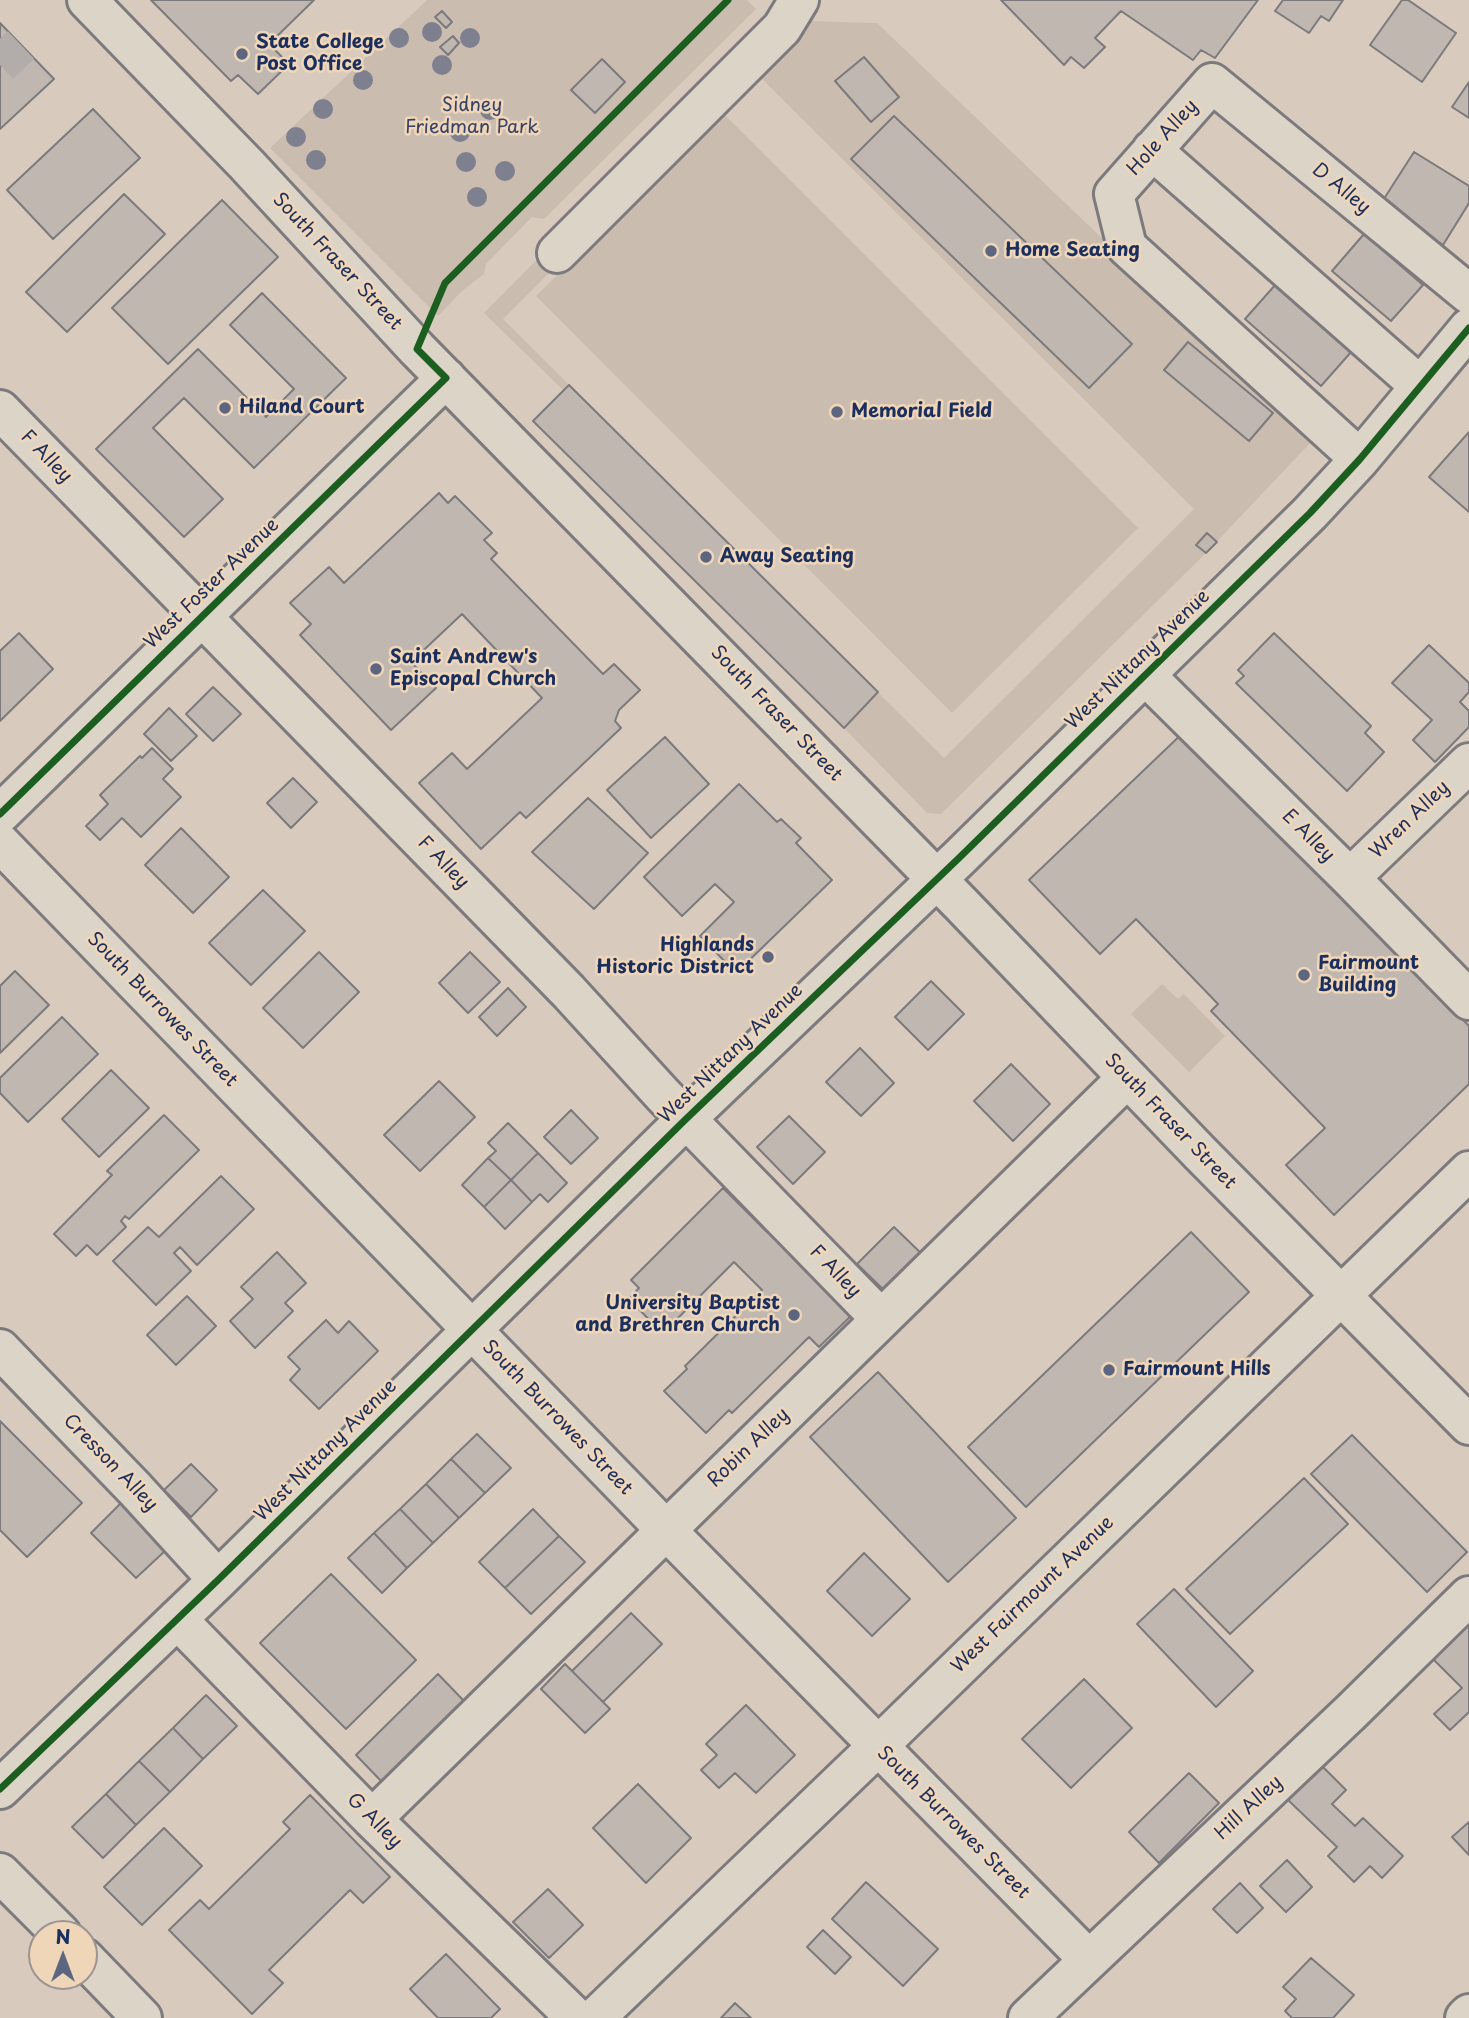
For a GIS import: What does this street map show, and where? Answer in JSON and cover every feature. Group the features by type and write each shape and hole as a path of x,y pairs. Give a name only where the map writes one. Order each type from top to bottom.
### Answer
{"street":[{"name":"South Fraser Street","path":"87,0 247,165 417,349 1469,1425"},
{"path":"557,253 782,27 799,0"},
{"name":"Hole Alley","path":"1212,83 1114,194 1127,247 1360,459"},
{"name":"D Alley","path":"1212,83 1469,295"},
{"path":"1152,150 1420,386"},
{"name":"West Nittany Avenue","path":"0,1789 218,1580 686,1119 1310,513 1360,459 1469,328"},
{"name":"West Foster Avenue","path":"0,814 446,377"},
{"name":"F Alley","path":"0,410 568,991 686,1119 881,1319"},
{"name":"E Alley","path":"1145,675 1469,1000"},
{"name":"Wren Alley","path":"1350,878 1469,763"},
{"name":"South Burrowes Street","path":"0,843 877,1747 1088,1959"},
{"name":"Robin Alley","path":"372,1819 1127,1078"},
{"name":"West Fairmount Avenue","path":"595,2018 1469,1171"},
{"name":"Cresson Alley","path":"0,1349 218,1580"},
{"name":"Hill Alley","path":"1028,2018 1351,1712 1469,1596"},
{"name":"G Alley","path":"177,1619 372,1819 576,2018"},
{"path":"0,1873 47,1920"},
{"path":"98,1972 142,2018"}],"green space":[{"name":"Sidney Friedman Park","path":"427,0 747,0 756,9 544,219 532,217 486,264 484,274 462,291 438,316 270,148"},
{"path":"774,20 877,23 1313,440 1206,553 941,814 927,813 533,421 563,390 484,313","holes":["753,70 1194,509 944,758 503,319"]},
{"name":"Memorial Field","path":"722,112 1138,528 952,713 536,296"},
{"path":"1162,984 1178,999 1184,994 1225,1036 1189,1072 1131,1014"}],"building":[{"name":"State College Post Office","path":"151,0 314,0 269,44 289,64 258,94 238,75 231,81"},
{"path":"1001,0 1258,0 1215,58 1201,50 1193,60 1121,11 1095,38 1105,47 1084,68 1071,57 1064,65"},
{"path":"1283,0 1343,0 1329,21 1321,16 1309,33 1275,11"},
{"path":"1402,0 1408,0 1456,33 1422,82 1370,45"},
{"path":"442,11 452,22 446,28 435,17"},
{"path":"0,23 54,79 0,129"},
{"path":"453,36 459,43 448,55 440,47"},
{"path":"864,57 899,97 871,122 835,81"},
{"path":"602,59 625,82 595,113 571,90"},
{"path":"1469,82 1469,118 1452,107"},
{"path":"93,109 140,158 53,239 7,190"},
{"name":"Home Seating","path":"894,116 1132,344 1089,388 851,159"},
{"path":"1414,152 1469,186 1469,203 1443,245 1380,205"},
{"path":"124,194 165,234 67,332 26,292"},
{"path":"222,200 278,257 168,364 112,308"},
{"path":"1364,234 1423,285 1391,321 1332,271"},
{"path":"1284,275 1360,342 1321,386 1245,319"},
{"name":"Hiland Court","path":"262,293 346,378 254,468 184,398 153,428 223,499 184,537 96,449 198,349 266,417 294,389 230,325"},
{"path":"1188,342 1273,413 1249,441 1164,370"},
{"name":"Away Seating","path":"569,385 878,692 844,728 533,421"},
{"path":"1469,432 1469,512 1429,477"},
{"name":"Saint Andrew's Episcopal Church","path":"439,493 448,503 455,496 492,533 484,540 497,553 491,559 603,674 614,664 640,690 619,710 615,721 621,728 526,818 520,812 481,849 419,783 452,753 467,769 542,698 462,614 411,662 436,688 391,730 300,635 311,624 290,603 329,567 344,583"},
{"path":"1207,533 1217,542 1206,553 1196,545"},
{"path":"19,633 53,669 0,721 0,651"},
{"path":"1274,633 1371,726 1365,733 1384,752 1347,791 1236,683 1244,676 1238,670"},
{"path":"1429,645 1469,683 1469,692 1460,702 1469,711 1469,727 1435,762 1413,740 1432,720 1392,683"},
{"path":"213,687 241,714 213,741 186,714"},
{"path":"169,708 197,736 171,761 144,734"},
{"name":"Fairmount Building","path":"1188,728 1344,897 1469,1026 1469,1084 1334,1215 1286,1165 1325,1128 1211,1011 1218,1004 1136,919 1100,954 1029,880"},
{"path":"665,737 709,784 651,838 607,790"},
{"path":"152,748 173,769 163,779 181,797 141,837 122,818 100,840 86,826 108,804 100,795 140,756 142,758"},
{"path":"293,778 317,802 291,828 267,803"},
{"path":"739,784 777,822 781,819 801,838 796,843 832,880 736,973 700,936 734,902 715,884 682,916 644,877"},
{"path":"588,798 648,853 594,909 532,852"},
{"path":"181,828 229,877 193,913 145,865"},
{"path":"263,890 305,931 251,985 209,943"},
{"path":"319,952 359,992 303,1048 263,1008"},
{"path":"470,952 500,982 468,1013 439,983"},
{"path":"15,971 49,1005 0,1053 0,986"},
{"path":"931,981 964,1014 928,1050 895,1017"},
{"path":"508,988 526,1007 497,1036 479,1017"},
{"path":"62,1017 98,1054 28,1122 0,1093 0,1078"},
{"path":"860,1048 894,1083 861,1116 826,1082"},
{"path":"1011,1064 1050,1104 1013,1141 974,1101"},
{"path":"111,1070 149,1108 99,1157 62,1119"},
{"path":"439,1081 475,1117 420,1171 384,1135"},
{"path":"571,1110 598,1138 571,1164 544,1137"},
{"path":"164,1115 199,1150 129,1219 125,1216 121,1221 126,1227 97,1255 87,1245 76,1256 54,1234 112,1175 107,1171"},
{"path":"789,1116 825,1152 793,1184 757,1147"},
{"path":"508,1123 538,1153 511,1180 488,1158 496,1151 488,1143"},
{"path":"538,1153 567,1183 548,1202 540,1194 532,1202 511,1180"},
{"path":"488,1158 511,1180 484,1207 462,1185"},
{"path":"221,1176 254,1209 197,1265 180,1247 174,1253 191,1271 156,1305 113,1261 148,1227 159,1237"},
{"path":"511,1180 532,1202 505,1229 484,1207"},
{"name":"University Baptist and Brethren Church","path":"723,1188 767,1232 772,1227 856,1311 819,1347 809,1337 732,1413 729,1410 706,1433 664,1391 687,1369 685,1366 762,1290 734,1262 674,1322 672,1320 660,1331 629,1299 639,1288 631,1280"},
{"path":"894,1227 927,1259 890,1296 857,1264"},
{"name":"Fairmount Hills","path":"1191,1232 1249,1292 1026,1507 968,1447"},
{"path":"277,1252 306,1283 285,1303 293,1311 255,1348 230,1321 253,1299 241,1287"},
{"path":"187,1296 216,1326 176,1365 147,1335"},
{"path":"326,1320 338,1333 349,1321 378,1351 319,1409 290,1380 300,1369 288,1357"},
{"path":"878,1372 1016,1518 948,1582 810,1437"},
{"path":"0,1421 82,1503 27,1557 0,1530"},
{"path":"477,1434 511,1468 485,1493 451,1459"},
{"path":"1352,1435 1467,1552 1427,1592 1311,1474"},
{"path":"451,1459 485,1493 459,1518 426,1484"},
{"path":"191,1464 217,1490 191,1517 164,1490"},
{"path":"1304,1478 1348,1524 1230,1634 1186,1589"},
{"path":"426,1484 459,1518 433,1543 400,1509"},
{"path":"121,1503 167,1549 136,1578 91,1533"},
{"path":"400,1509 433,1543 407,1568 374,1533"},
{"path":"533,1509 559,1536 505,1588 479,1562"},
{"path":"374,1533 407,1568 382,1593 348,1558"},
{"path":"559,1536 585,1562 531,1614 505,1588"},
{"path":"864,1553 910,1599 872,1636 827,1591"},
{"path":"331,1574 416,1660 346,1729 260,1643"},
{"path":"1174,1589 1253,1671 1216,1707 1137,1624"},
{"path":"631,1613 662,1644 603,1702 572,1671"},
{"path":"1469,1622 1469,1712 1450,1730 1434,1714 1462,1688 1432,1658"},
{"path":"565,1664 610,1709 585,1733 541,1689"},
{"path":"438,1674 464,1701 382,1782 356,1755"},
{"path":"1084,1679 1132,1728 1071,1788 1022,1739"},
{"path":"206,1695 237,1726 203,1759 173,1728"},
{"path":"746,1705 795,1755 756,1793 735,1773 719,1788 701,1770 717,1755 706,1744"},
{"path":"173,1728 203,1759 170,1792 139,1761"},
{"path":"139,1761 170,1792 136,1825 106,1794"},
{"path":"1321,1765 1346,1790 1332,1804 1355,1826 1363,1818 1403,1856 1382,1878 1370,1866 1354,1882 1328,1856 1337,1847 1287,1799"},
{"path":"1189,1773 1219,1803 1159,1863 1129,1832"},
{"path":"638,1784 691,1838 646,1883 593,1828"},
{"path":"106,1794 136,1825 103,1858 72,1827"},
{"path":"310,1795 390,1877 363,1903 350,1890 269,1970 283,1983 252,2014 169,1930 200,1900 209,1909 290,1829 283,1822"},
{"path":"1469,1822 1469,1855 1452,1837"},
{"path":"164,1828 202,1866 142,1925 104,1887"},
{"path":"1287,1860 1312,1887 1286,1912 1260,1886"},
{"path":"866,1882 938,1949 903,1986 832,1919"},
{"path":"1240,1883 1263,1908 1237,1933 1213,1909"},
{"path":"548,1889 583,1925 549,1958 513,1922"},
{"path":"823,1930 851,1957 835,1974 807,1947"},
{"path":"446,1954 500,2009 491,2018 438,2018 410,1989"},
{"path":"1311,1958 1354,1995 1333,2018 1292,2018 1285,2011 1296,1999 1283,1987"},
{"path":"735,2003 751,2018 721,2018"}],"tunnel":[{"path":"0,65 21,45"}],"cycle path":[{"path":"0,814 446,378 417,349 445,283 728,0"},
{"path":"0,1789 218,1580 686,1119 959,858 1310,513 1360,459 1469,328"}],"place":[{"name":"State College Post Office","path":"242,54"},
{"name":"Home Seating","path":"991,251"},
{"name":"Hiland Court","path":"225,408"},
{"name":"Memorial Field","path":"837,412"},
{"name":"Away Seating","path":"706,557"},
{"name":"Saint Andrew's Episcopal Church","path":"376,669"},
{"name":"Highlands Historic District","path":"768,957"},
{"name":"Fairmount Building","path":"1304,975"},
{"name":"University Baptist and Brethren Church","path":"794,1315"},
{"name":"Fairmount Hills","path":"1109,1370"}]}
